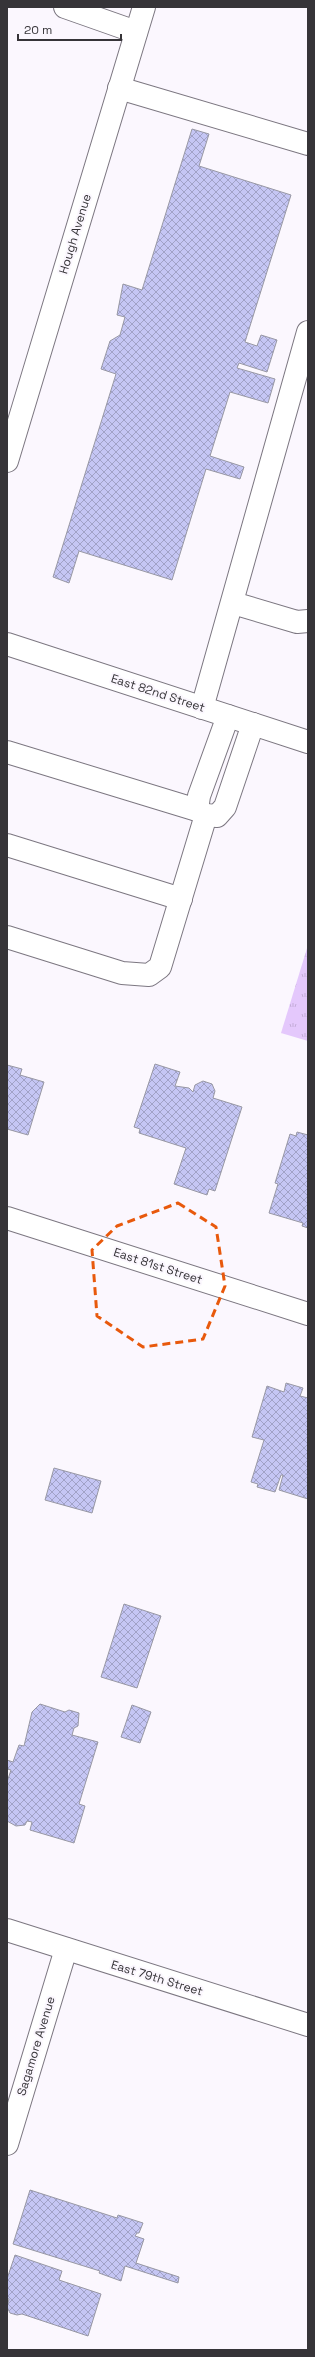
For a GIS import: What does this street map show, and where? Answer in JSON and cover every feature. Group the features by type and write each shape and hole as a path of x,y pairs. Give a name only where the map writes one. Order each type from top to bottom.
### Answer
{"street":[{"path":"65,7 136,32"},
{"name":"Hough Avenue","path":"7,461 144,7"},
{"path":"119,88 308,144"},
{"path":"202,708 233,603 308,332"},
{"path":"233,603 297,622 308,621"},
{"name":"East 82nd Street","path":"7,644 308,742"},
{"path":"7,937 122,973 150,975 160,967 181,898 202,813 199,796 228,716"},
{"path":"7,752 202,813 217,816 224,807 253,724"},
{"path":"7,845 181,898"},
{"name":"East 81st Street","path":"7,1218 308,1314"},
{"name":"East 79th Street","path":"7,1930 308,2025"},
{"name":"Sagamore Avenue","path":"7,2144 66,1949"}],"highlighted area":[{"path":"178,1203 216,1227 225,1286 203,1339 143,1347 97,1316 92,1250 117,1226"}],"green space":[{"path":"308,945 308,1041 281,1033"}],"building":[{"path":"192,129 209,134 199,166 291,195 245,342 257,346 261,335 277,340 267,372 239,363 237,368 275,379 268,403 230,392 210,456 244,467 240,479 206,469 172,580 79,551 69,583 53,577 116,374 101,369 110,341 120,335 125,317 117,315 123,284 142,290"},
{"path":"155,1064 180,1072 175,1086 189,1088 193,1092 195,1085 203,1081 212,1084 215,1091 213,1098 242,1107 215,1191 209,1189 207,1195 174,1184 186,1148 139,1133 140,1129 134,1127"},
{"path":"7,1065 22,1069 20,1075 44,1082 28,1135 7,1129"},
{"path":"297,1132 308,1135 308,1228 302,1226 303,1223 269,1213 278,1184 275,1183 290,1134 296,1136"},
{"path":"286,1383 303,1388 300,1396 308,1398 308,1499 279,1490 283,1475 281,1475 275,1492 257,1487 258,1484 251,1482 264,1440 252,1437 267,1386 284,1392"},
{"path":"54,1468 101,1481 92,1513 45,1500"},
{"path":"124,1604 161,1616 137,1688 101,1677"},
{"path":"40,1704 65,1712 69,1710 79,1713 78,1726 74,1728 72,1735 98,1742 79,1804 85,1806 74,1843 30,1830 32,1822 27,1821 25,1825 16,1826 7,1821 7,1782 11,1770 7,1769 7,1760 13,1762 19,1745 24,1746 32,1712"},
{"path":"132,1705 151,1712 140,1743 121,1737"},
{"path":"30,2190 117,2218 118,2215 143,2223 139,2233 135,2236 144,2239 136,2263 179,2277 178,2283 125,2266 121,2281 99,2273 100,2271 13,2244"},
{"path":"15,2255 62,2271 59,2280 101,2294 88,2336 22,2314 17,2315 10,2313 7,2307 9,2299 7,2298 7,2279"}]}
